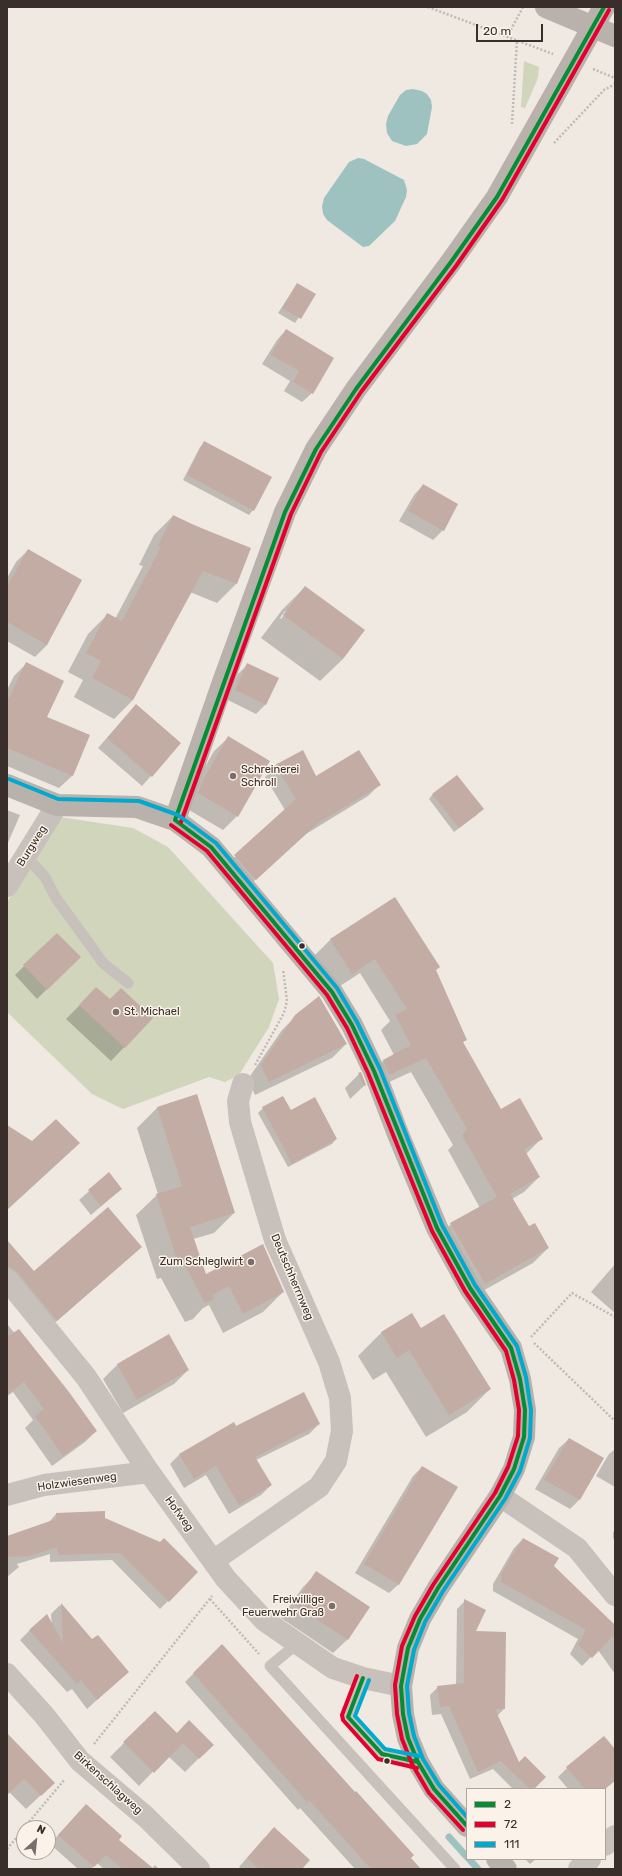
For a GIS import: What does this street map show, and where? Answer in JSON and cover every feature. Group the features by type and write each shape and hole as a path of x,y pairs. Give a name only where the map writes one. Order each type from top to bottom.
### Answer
{"street":[{"path":"546,7 615,36"},
{"path":"175,820 223,682 285,512 316,449 356,389 451,262 497,197 572,61 604,7"},
{"path":"7,785 57,805 137,807 175,820 210,847 332,992 352,1025 374,1071 437,1228 470,1288 511,1348 520,1380 525,1410 524,1437 514,1469 500,1496 438,1588 420,1619 408,1648 401,1686 403,1714 408,1738 418,1762 434,1788 466,1825"},
{"name":"Burgweg","path":"7,886 57,805"},
{"name":"Deutschherrnweg","path":"213,1561 319,1487 336,1461 342,1431 340,1398 329,1362 275,1240 240,1122 238,1101 243,1084"},
{"name":"Hofweg","path":"7,1280 86,1377 149,1472 226,1579 266,1621 333,1668 363,1678 401,1686"},
{"name":"Holzwiesenweg","path":"7,1495 44,1485 149,1472"},
{"path":"500,1496 577,1548 615,1595"},
{"name":"Birkenschlagweg","path":"7,1674 44,1716 80,1761 146,1817 199,1869"},
{"path":"606,1844 615,1836"},
{"path":"498,1860 506,1869"},
{"path":"579,1869 589,1860"}],"lane":[{"path":"26,856 45,878 56,898 103,963 128,983"},
{"path":"298,1643 270,1666 455,1869"},
{"path":"363,1678 348,1717 382,1754 418,1762"}],"path":[{"path":"428,7 615,78"},
{"path":"507,37 523,7"},
{"path":"512,128 517,40"},
{"path":"549,149 604,90 615,84"},
{"path":"243,1084 284,1013 287,1000 283,970 294,947"},
{"path":"615,1317 572,1294 529,1339 615,1422"},
{"path":"31,1820 226,1579"},
{"path":"210,1599 270,1666"},
{"path":"7,1849 16,1838"}],"green space":[{"path":"524,61 539,67 538,78 525,108 521,107"},
{"path":"60,817 133,828 168,847 273,963 279,999 269,1027 239,1075 225,1082 209,1077 123,1109 92,1094 7,1012 7,902"}],"water":[{"path":"413,89 427,94 431,100 432,107 427,134 417,144 406,146 392,141 387,133 386,124 388,116 400,95 406,90"},
{"path":"358,158 364,159 404,180 407,190 406,197 395,221 369,246 363,247 327,220 323,214 322,206 324,198 349,162"}],"building":[{"path":"297,283 316,294 301,319 282,308"},
{"path":"286,329 334,358 313,394 293,382 299,371 271,355"},
{"path":"204,441 272,477 254,511 187,475"},
{"path":"423,484 458,504 444,531 408,511"},
{"path":"173,515 251,548 237,584 203,571 133,700 92,678 101,661 86,653 107,613 122,621 161,547 158,546"},
{"path":"28,549 82,580 47,645 7,622 7,586"},
{"path":"305,586 365,630 343,659 283,615"},
{"path":"26,662 64,681 47,717 90,735 73,776 7,748 7,702"},
{"path":"247,663 279,678 266,705 235,690"},
{"path":"136,704 181,743 152,777 107,738"},
{"name":"Schreinerei Schroll","path":"228,736 270,761 238,817 198,793 202,782"},
{"path":"303,750 316,776 359,750 381,785 318,823 256,880 234,855 296,799 275,765"},
{"path":"457,775 484,809 459,828 432,794"},
{"path":"395,897 440,967 436,970 467,1040 463,1042 501,1109 520,1098 543,1139 524,1149 540,1177 510,1194 529,1226 535,1223 549,1248 485,1284 450,1223 497,1197 462,1135 467,1129 426,1058 389,1075 383,1060 411,1045 395,1015 407,1009 375,959 352,974 330,939"},
{"path":"57,933 81,957 47,990 23,965"},
{"name":"St. Michael","path":"96,987 110,999 121,988 153,1018 125,1048 79,1005"},
{"path":"319,996 347,1044 269,1082 261,1065 295,1015"},
{"path":"361,1072 366,1085 364,1086 358,1073"},
{"path":"197,1094 235,1213 190,1227 206,1274 263,1244 284,1292 243,1314 229,1286 213,1295 214,1299 205,1303 182,1259 177,1260 156,1194 182,1186 157,1107"},
{"path":"283,1096 291,1110 315,1097 337,1139 292,1164 262,1107"},
{"path":"56,1119 80,1143 7,1210 7,1125 32,1141"},
{"path":"109,1172 122,1189 101,1206 88,1190"},
{"path":"108,1207 142,1247 57,1321 17,1272 7,1266 7,1240 34,1271"},
{"path":"412,1313 421,1328 444,1314 491,1389 449,1415 409,1350 397,1358 381,1332"},
{"path":"19,1329 69,1392 97,1431 63,1456 35,1416 44,1409 24,1382 7,1395 7,1337"},
{"path":"169,1334 189,1370 137,1400 117,1364"},
{"path":"304,1392 320,1424 255,1457 272,1485 239,1505 216,1466 194,1479 179,1454 234,1422 236,1426"},
{"path":"569,1438 604,1458 580,1500 544,1480"},
{"path":"422,1466 458,1487 399,1585 364,1564"},
{"path":"105,1511 105,1518 160,1542 164,1538 198,1572 169,1602 120,1553 58,1555 57,1547 30,1556 7,1557 7,1536 56,1519 56,1513"},
{"path":"523,1538 559,1558 554,1566 615,1625 615,1634 592,1658 578,1645 586,1630 501,1582 501,1574"},
{"name":"Freiwillige Feuerwehr Graß","path":"316,1571 370,1607 348,1640 294,1604"},
{"path":"464,1599 486,1610 476,1631 506,1632 505,1709 495,1709 519,1762 525,1756 546,1777 535,1788 529,1788 501,1761 478,1772 449,1706 440,1707 437,1686 464,1683"},
{"path":"61,1603 92,1639 98,1635 129,1672 97,1700 81,1680 77,1684 29,1630 47,1614 63,1643"},
{"path":"222,1644 355,1792 356,1791 414,1855 411,1858 421,1869 371,1869 309,1800 307,1802 199,1680 193,1673"},
{"path":"155,1711 177,1733 189,1720 214,1745 199,1759 183,1743 154,1773 123,1742"},
{"path":"7,1733 55,1783 41,1796 24,1779 7,1795"},
{"path":"604,1736 615,1749 615,1780 606,1788 584,1788 566,1767"},
{"path":"86,1804 122,1836 119,1840 154,1869 123,1869 106,1855 94,1867 58,1835"},
{"path":"274,1827 310,1860 302,1869 259,1869 247,1858"}],"waterway":[{"path":"449,1837 466,1856"},
{"path":"470,1860 478,1869"}],"transit line":[{"name":"2","path":"175,820 285,512 316,449 356,389 451,262 497,197 604,7"},
{"name":"72","path":"181,822 291,514 321,452 361,392 456,266 502,200 609,10"},
{"name":"111","path":"9,779 58,799 139,801 178,815 216,843 337,988 357,1022 380,1069 442,1225 475,1285 517,1346 526,1377 531,1410 530,1438 520,1471 505,1499 443,1591 425,1622 414,1650 407,1686 409,1713 414,1736 423,1759 439,1785 466,1816"},
{"name":"2","path":"175,820 211,847 332,992 352,1025 374,1071 437,1228 470,1288 511,1348 520,1379 525,1410 524,1437 514,1469 500,1496 438,1588 420,1619 408,1648 401,1686 403,1714 408,1738 418,1762 434,1789 466,1825"},
{"name":"72","path":"171,825 207,851 327,995 347,1028 368,1073 432,1231 465,1291 506,1351 514,1380 519,1410 518,1436 508,1467 495,1493 433,1585 415,1616 402,1646 395,1685 397,1714 402,1739 412,1764 429,1793 463,1830"},
{"name":"72","path":"357,1676 342,1715 343,1720 378,1759 417,1768"},
{"name":"2","path":"363,1678 348,1717 382,1754 418,1762"},
{"name":"111","path":"369,1680 355,1716 385,1749 419,1756"}],"place":[{"name":"Schreinerei Schroll","path":"233,776"},
{"name":"St. Michael","path":"116,1012"},
{"name":"Zum Schleglwirt","path":"251,1262"},
{"name":"Freiwillige Feuerwehr Graß","path":"332,1606"}]}
